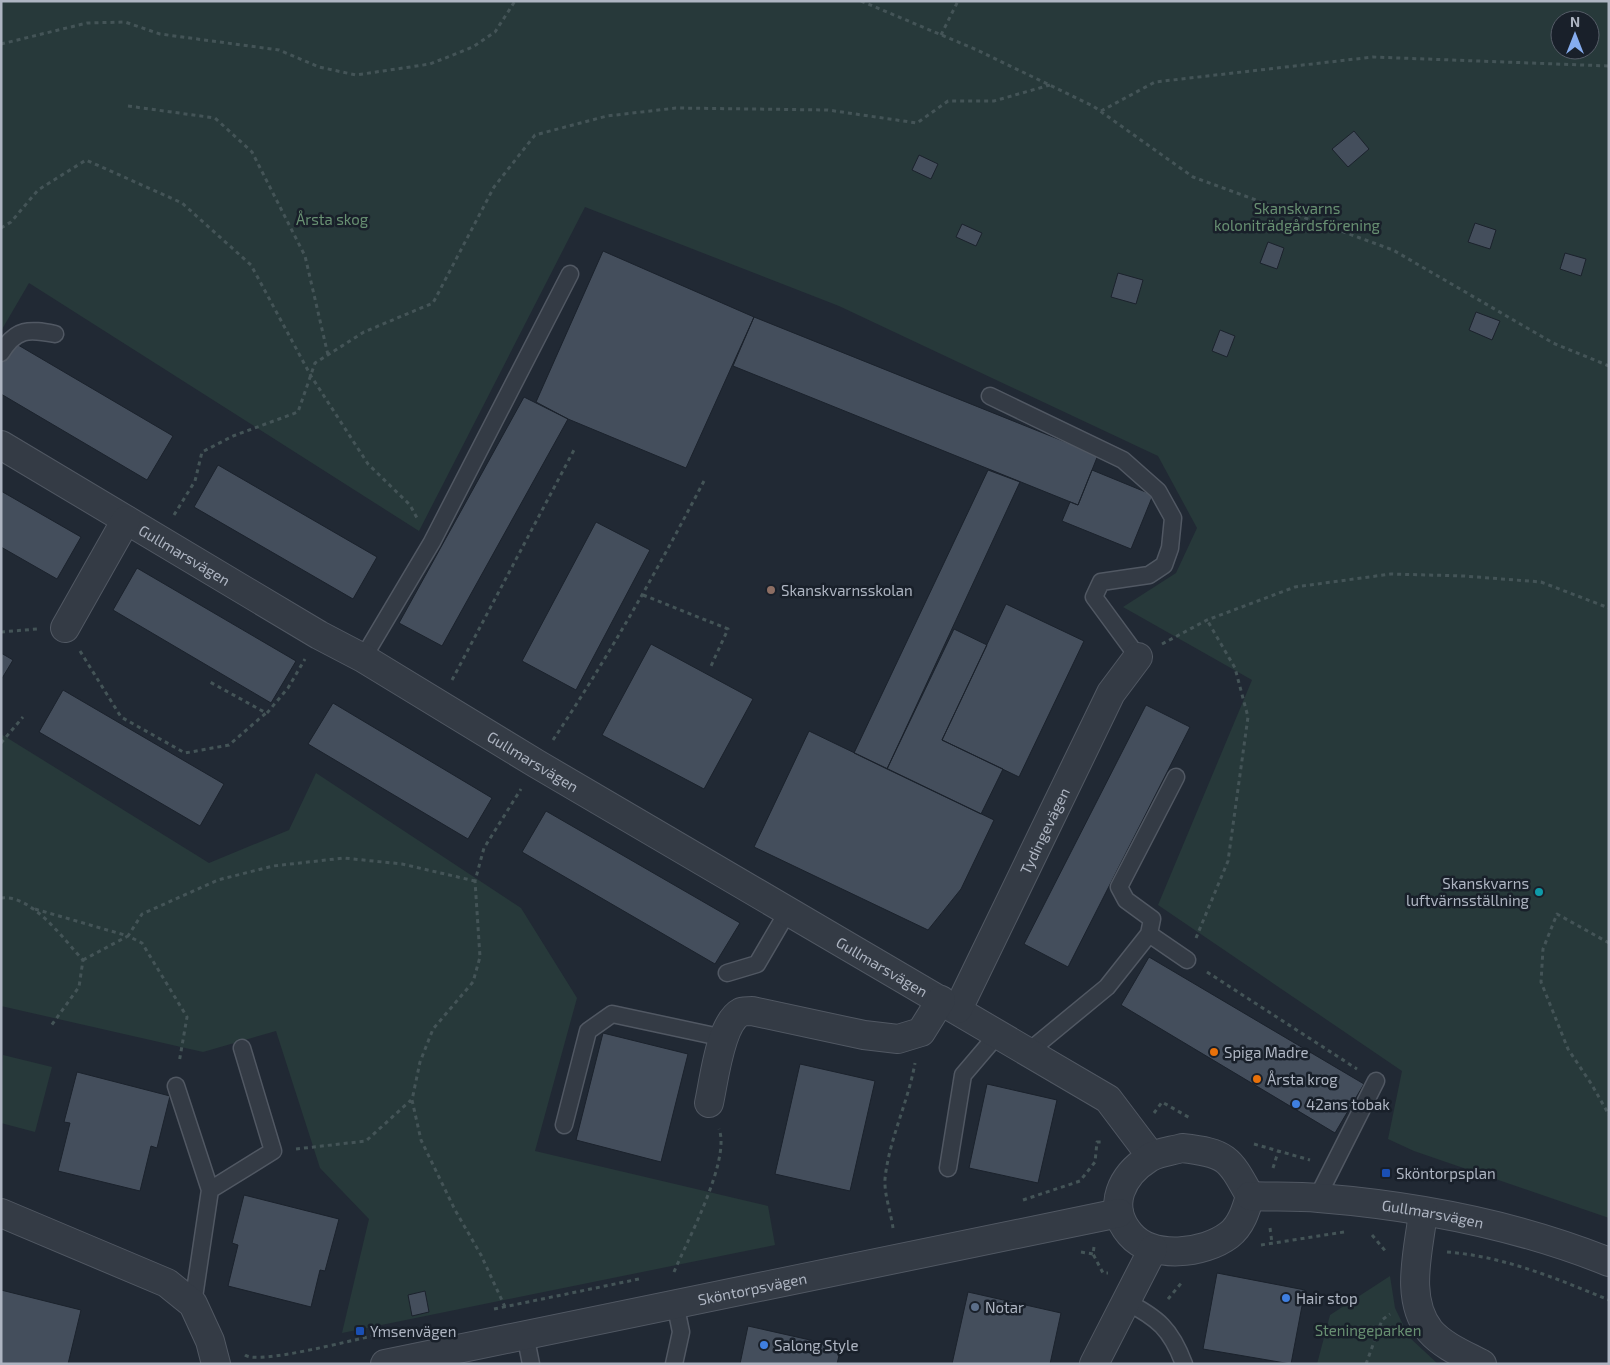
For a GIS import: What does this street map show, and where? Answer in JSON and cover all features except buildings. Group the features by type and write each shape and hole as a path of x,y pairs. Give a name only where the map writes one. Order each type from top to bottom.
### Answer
{"street":[{"name":"Gullmarsvägen","path":"1,445 319,635 363,658 538,764 1108,1099 1151,1156"},
{"name":"Gullmarsvägen","path":"65,628 126,520"},
{"name":"Tydingevägen","path":"949,1005 1111,693 1138,657"},
{"name":"Gullmarsvägen","path":"709,1103 724,1038 734,1018 742,1011 752,1011 864,1035 898,1039 920,1032 949,1005"},
{"path":"1182,1148 1210,1151 1232,1164 1250,1196 1243,1218 1229,1235 1203,1249 1180,1252 1153,1249 1130,1234 1119,1213 1118,1194 1131,1173 1151,1156 1182,1148"},
{"name":"Gullmarsvägen","path":"1250,1196 1317,1198 1424,1212 1530,1234 1609,1262"},
{"path":"1424,1212 1415,1293 1420,1313 1431,1332 1448,1346 1482,1364"},
{"path":"1,1213 167,1283 193,1304 210,1341 215,1361"},
{"name":"Sköntorpsvägen","path":"385,1364 469,1355 525,1334 1119,1213"},
{"path":"1094,1364 1153,1249"}],"lane":[{"path":"363,658 432,542 570,274"},
{"path":"1,353 11,337 32,330 55,334"},
{"path":"990,396 1123,460 1158,491 1173,518 1170,548 1164,565 1148,575 1101,582 1094,597 1138,657"},
{"path":"1028,1052 1107,986 1149,934 1152,919 1126,900 1119,887 1176,777"},
{"path":"727,973 757,964 788,911"},
{"path":"1149,934 1187,960"},
{"path":"564,1125 588,1031 612,1014 724,1038"},
{"path":"948,1168 963,1075 998,1034"},
{"path":"210,1190 273,1151 242,1048"},
{"path":"1317,1198 1376,1081"},
{"path":"176,1086 210,1190 193,1304"},
{"path":"1125,1302 1151,1315 1176,1340 1184,1364"},
{"path":"674,1364 681,1332 675,1303"},
{"path":"525,1334 531,1364"}],"path":[{"path":"1,44 87,23 125,22 160,34 279,50 319,67 356,75 430,64 473,47 495,32 515,1"},
{"path":"861,1 1050,85 1100,111 1193,177 1393,250 1553,343 1609,366"},
{"path":"941,35 958,1"},
{"path":"1100,111 1155,82 1373,57 1609,66"},
{"path":"158,539 195,481 202,452 233,436 298,412 316,363 364,332 434,303 494,187 535,135 607,116 676,108 828,110 917,123 948,101 994,101 1050,85"},
{"path":"128,106 215,118 252,152 304,256 328,355"},
{"path":"1,228 11,222 38,190 86,160 182,203 251,265 311,376 368,464 410,505 432,542"},
{"path":"439,705 574,450"},
{"path":"504,1306 481,1255 455,1210 421,1140 412,1100 420,1062 433,1029 473,982 480,957 475,881 484,848 601,668 705,479"},
{"path":"1138,657 1207,620 1295,587 1390,574 1464,576 1541,582 1609,608"},
{"path":"643,594 728,628 711,666"},
{"path":"1207,620 1235,668 1248,717 1228,861 1187,960 1376,1081"},
{"path":"1,632 65,628 121,717 185,753 229,745 266,713 288,688"},
{"path":"210,682 266,713"},
{"path":"1,743 23,717"},
{"path":"83,960 128,936 142,914 218,880 273,866 344,858 402,864 475,881"},
{"path":"1,898 10,897 35,909 128,936 142,943 187,1018 176,1086"},
{"path":"35,909 83,960"},
{"path":"1609,943 1556,914 1543,949 1541,982 1568,1049 1609,1115"},
{"path":"51,1026 79,987 83,960"},
{"path":"893,1228 885,1180 893,1136 910,1089"},
{"path":"273,1151 366,1141 412,1100"},
{"path":"674,1272 705,1202 719,1162 721,1135 709,1103"},
{"path":"1021,1200 1080,1181 1095,1162 1097,1142"},
{"path":"884,1230 902,1226"},
{"path":"1253,1247 1352,1230"},
{"path":"1366,1234 1374,1236 1390,1260"},
{"path":"1386,1252 1419,1250 1470,1253 1554,1278 1609,1300"},
{"path":"664,1274 683,1270"},
{"path":"490,1310 646,1278"},
{"path":"1167,1300 1184,1279"},
{"path":"1366,1364 1382,1320 1394,1310"},
{"path":"215,1361 239,1351 249,1358 268,1359 380,1334"}],"green space":[{"name":"Årsta skog","path":"1,1 1609,1 1609,1218 1414,1151 1388,1139 1402,1071 1158,905 1252,680 1123,607 1176,573 1197,528 1158,456 839,306 585,207 419,531 29,283 1,331"},
{"path":"1,734 209,863 289,830 316,773 521,908 577,998 535,1151 768,1206 775,1245 342,1333 369,1219 320,1168 276,1031 203,1052 1,1006"},
{"path":"3,1055 52,1067 35,1132 1,1123"},
{"name":"Steningeparken","path":"1390,1276 1395,1308 1409,1337 1438,1364 1317,1364 1330,1315"}],"place":[{"name":"Skanskvarnsskolan","path":"771,590"},
{"name":"Skanskvarns luftvärnsställning","path":"1539,892"},
{"name":"Spiga Madre","path":"1214,1052"},
{"name":"Årsta krog","path":"1257,1079"},
{"name":"42ans tobak","path":"1296,1104"},
{"name":"Sköntorpsplan","path":"1386,1173"},
{"name":"Hair stop","path":"1286,1298"},
{"name":"Notar","path":"975,1307"},
{"name":"Ymsenvägen","path":"360,1331"},
{"name":"Salong Style","path":"764,1345"}],"park label":[{"name":"Skanskvarns koloniträdgårdsförening","path":"1297,216"}]}
